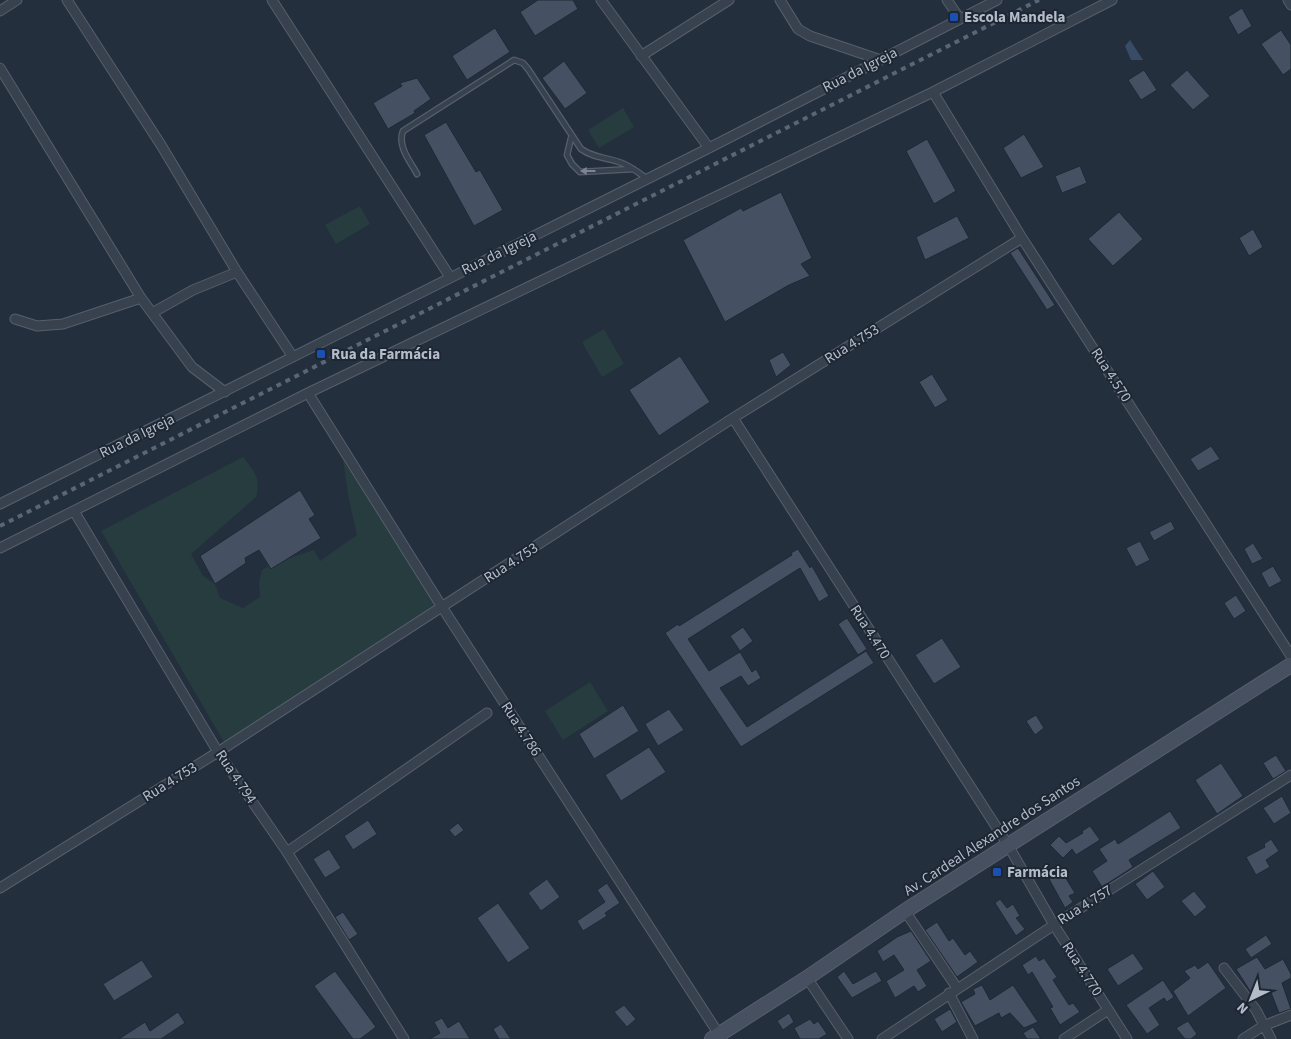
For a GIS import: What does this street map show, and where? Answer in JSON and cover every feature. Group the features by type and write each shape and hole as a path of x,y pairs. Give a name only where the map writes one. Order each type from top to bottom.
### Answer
{"main road":[{"name":"Av. Cardeal Alexandre dos Santos","path":"718,1037 905,911 1291,665"}],"street":[{"path":"0,11 18,0"},
{"path":"67,0 160,145 236,272 292,357"},
{"path":"272,0 450,277"},
{"path":"601,0 709,148"},
{"path":"641,56 729,0"},
{"path":"780,0 798,29 810,36 880,60"},
{"path":"947,0 960,19"},
{"name":"Rua da Igreja","path":"0,504 648,179 997,0"},
{"path":"0,548 308,393 933,92 1112,0"},
{"path":"1288,0 1291,5"},
{"path":"0,68 141,298 192,367 225,392"},
{"name":"Rua 4.570","path":"933,92 1022,238 1291,656"},
{"name":"Rua 4.753","path":"0,888 218,752 733,418 1022,238"},
{"path":"152,313 192,290 236,272"},
{"path":"15,319 37,326 51,326 141,298"},
{"name":"Rua 4.786","path":"308,393 442,607 718,1037"},
{"name":"Rua 4.470","path":"733,418 1008,845"},
{"name":"Rua 4.794","path":"74,511 218,752 287,852 404,1039"},
{"path":"287,852 487,713"},
{"name":"Rua 4.757","path":"882,1039 1054,925 1291,775"},
{"name":"Rua 4.770","path":"1008,845 1054,925 1127,1039"},
{"path":"905,911 953,991 973,1039"},
{"path":"1224,968 1256,1010 1271,1039"},
{"path":"807,978 848,1039"},
{"path":"1064,1039 1108,1010"},
{"path":"1243,1039 1263,1026 1291,1015"}],"lane":[{"path":"417,174 401,145 400,137 403,131 514,60 523,64 528,69 571,138 581,149 593,157 619,162 634,169 648,179"},
{"path":"571,138 567,155 580,172 634,169"}],"green space":[{"path":"623,108 634,127 599,148 588,130"},
{"path":"360,206 370,224 336,244 325,225"},
{"path":"604,329 624,364 602,377 582,342"},
{"path":"243,457 256,476 258,485 256,497 191,554 203,576 215,584 220,598 243,608 260,597 259,583 262,570 274,563 314,550 320,561 357,535 343,460 442,607 224,742 101,531"},
{"path":"590,682 608,711 563,740 545,711"}],"water":[{"path":"1130,40 1143,60 1131,60 1125,46"}],"building":[{"path":"538,0 573,0 578,9 535,36 520,12"},
{"path":"1242,8 1252,26 1238,35 1228,17"},
{"path":"495,28 510,52 467,80 452,56"},
{"path":"1281,30 1291,45 1291,69 1283,75 1261,44"},
{"path":"564,61 587,93 565,109 542,78"},
{"path":"1144,70 1157,90 1141,100 1128,80"},
{"path":"1187,70 1210,96 1193,110 1170,85"},
{"path":"417,78 431,99 414,111 415,113 388,129 373,103 402,86 400,83"},
{"path":"446,122 476,172 480,170 503,210 474,226 424,135"},
{"path":"1024,134 1044,167 1021,178 1003,148"},
{"path":"927,139 956,191 934,204 906,151"},
{"path":"1080,166 1087,183 1062,193 1055,176"},
{"path":"781,192 812,258 801,264 810,276 789,285 725,322 683,240 741,208 743,211"},
{"path":"1119,212 1143,239 1113,266 1088,239"},
{"path":"957,216 969,238 925,260 916,237"},
{"path":"1253,229 1263,247 1249,256 1239,238"},
{"path":"1018,248 1055,305 1047,310 1010,253"},
{"path":"783,352 791,365 776,377 769,360"},
{"path":"680,356 710,402 659,436 629,390"},
{"path":"932,374 948,400 935,408 919,382"},
{"path":"1211,446 1220,459 1198,471 1190,459"},
{"path":"300,490 315,515 309,519 321,538 271,569 259,550 245,558 246,563 215,584 200,556"},
{"path":"1171,521 1175,529 1154,541 1149,532"},
{"path":"1140,541 1150,560 1136,567 1126,548"},
{"path":"1253,543 1263,559 1252,564 1244,549"},
{"path":"798,549 810,568 812,566 829,596 819,602 800,568 688,639 709,671 740,652 752,672 756,669 761,678 748,686 741,676 720,688 747,727 866,651 874,663 741,747 665,633 792,555 791,553"},
{"path":"1273,566 1282,581 1269,588 1261,573"},
{"path":"1236,595 1246,611 1234,619 1224,603"},
{"path":"847,618 867,649 858,655 838,624"},
{"path":"743,627 753,641 740,651 730,636"},
{"path":"942,638 961,667 934,684 915,655"},
{"path":"623,705 639,731 594,759 579,734"},
{"path":"669,709 684,730 658,746 645,724"},
{"path":"1036,715 1044,728 1035,735 1026,721"},
{"path":"649,747 666,772 621,801 605,775"},
{"path":"1276,755 1286,771 1273,779 1263,763"},
{"path":"1221,763 1243,796 1217,814 1195,780"},
{"path":"1282,796 1291,813 1274,824 1263,808"},
{"path":"1170,811 1181,828 1129,860 1133,867 1102,887 1092,871 1107,861 1099,849 1115,839 1118,844"},
{"path":"368,820 377,834 353,850 344,836"},
{"path":"458,823 464,830 455,837 449,830"},
{"path":"1090,826 1100,840 1076,855 1072,849 1063,858 1050,845 1059,836 1066,843 1083,833 1082,831"},
{"path":"1271,839 1279,851 1266,860 1270,867 1256,875 1246,857 1265,847 1264,844"},
{"path":"329,849 341,868 325,878 313,859"},
{"path":"1153,871 1165,887 1147,900 1135,884"},
{"path":"1062,872 1075,893 1069,896 1073,902 1065,908 1049,879"},
{"path":"547,879 560,897 541,911 528,893"},
{"path":"607,883 620,903 605,913 607,916 583,931 577,921 605,902 597,890"},
{"path":"1194,891 1207,907 1195,917 1181,901"},
{"path":"1000,899 1007,908 1013,904 1020,916 1016,918 1025,929 1016,936 995,903"},
{"path":"498,903 530,948 508,963 477,918"},
{"path":"343,912 358,934 349,940 335,917"},
{"path":"937,922 949,941 953,938 965,955 970,951 978,962 957,977 925,930"},
{"path":"911,931 931,961 917,970 927,986 918,992 914,986 895,998 886,981 904,970 894,955 883,962 877,951 897,937"},
{"path":"1266,935 1272,944 1251,958 1245,949"},
{"path":"1133,953 1144,969 1118,986 1107,969"},
{"path":"1036,956 1039,961 1044,958 1057,977 1053,980 1069,1005 1073,1003 1080,1012 1060,1025 1050,1008 1053,1007 1032,972 1028,975 1022,965"},
{"path":"1257,957 1265,969 1283,959 1291,974 1291,978 1282,983 1291,1009 1279,1013 1270,990 1255,998 1252,994 1236,969"},
{"path":"142,960 153,977 114,1001 103,984"},
{"path":"1208,962 1226,988 1188,1016 1173,991 1190,978 1184,971 1195,965 1198,969"},
{"path":"335,971 376,1027 360,1039 353,1039 314,986"},
{"path":"844,971 853,984 876,971 882,981 852,998 837,977"},
{"path":"1163,980 1174,997 1167,1002 1164,998 1149,1008 1160,1025 1147,1034 1126,1005"},
{"path":"982,985 990,1000 1013,985 1038,1022 1024,1028 1010,1013 1001,1018 999,1013 975,1026 961,1002 975,994 973,989"},
{"path":"624,1005 636,1019 627,1027 614,1012"},
{"path":"950,1009 957,1022 942,1032 934,1019"},
{"path":"178,1012 185,1023 161,1039 119,1039 145,1022 150,1031"},
{"path":"789,1013 794,1022 783,1030 777,1021"},
{"path":"442,1018 448,1028 459,1021 470,1039 430,1039 440,1033 434,1022"},
{"path":"810,1019 814,1024 818,1021 827,1034 819,1039 800,1039 794,1028"},
{"path":"1188,1021 1197,1034 1191,1039 1185,1039 1176,1028"},
{"path":"501,1024 511,1039 499,1039 493,1029"},
{"path":"1033,1027 1041,1039 1027,1039 1023,1033"}],"railway":[{"path":"0,526 1039,0"}],"place":[{"name":"Escola Mandela","path":"954,17"},
{"name":"Rua da Farmácia","path":"321,354"},
{"name":"Farmácia","path":"997,872"}]}
